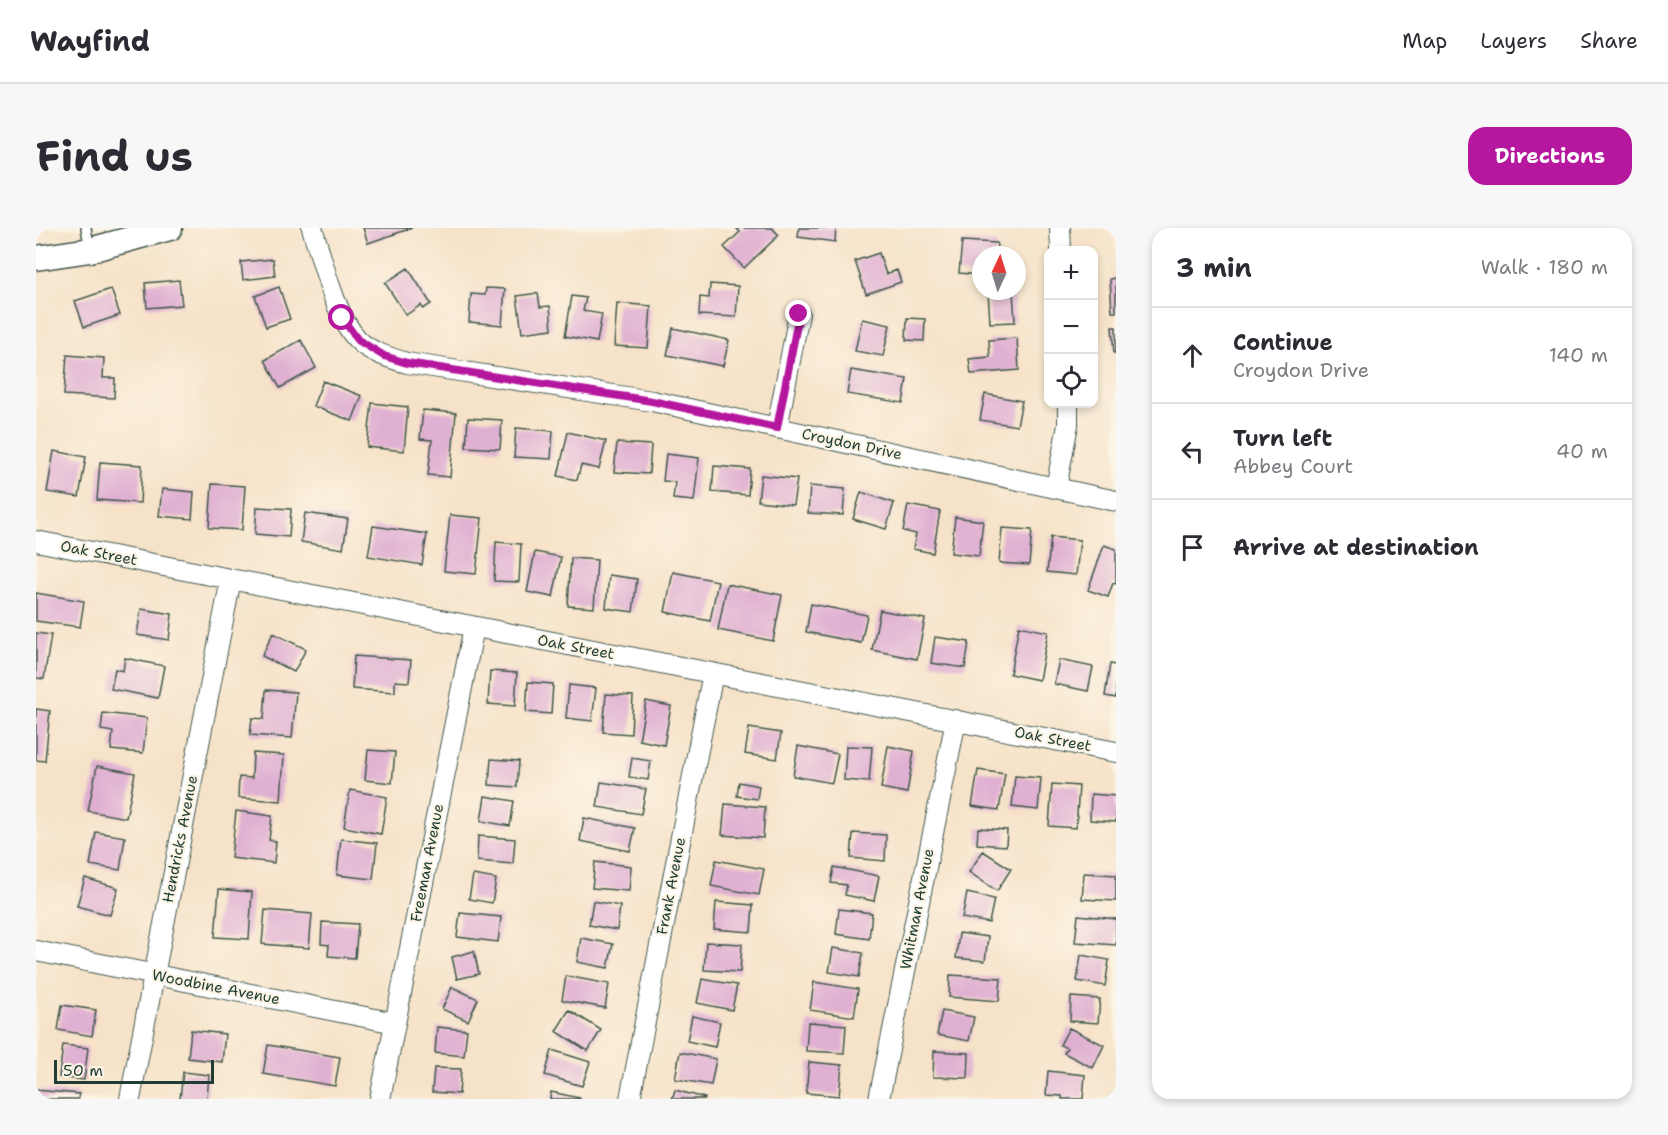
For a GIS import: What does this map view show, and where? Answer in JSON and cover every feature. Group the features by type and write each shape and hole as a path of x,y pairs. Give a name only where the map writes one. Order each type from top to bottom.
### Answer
{"street":[{"path":"36,258 88,239 170,228"},
{"name":"Croydon Drive","path":"312,228 342,318 358,340 384,356 407,363 652,401 1116,501"},
{"path":"1060,228 1061,246"},
{"path":"777,428 799,314"},
{"path":"1056,488 1068,425 1068,408"},
{"name":"Oak Street","path":"36,541 1116,752"},
{"name":"Hendricks Avenue","path":"130,1099 231,579"},
{"name":"Freeman Avenue","path":"380,1099 474,627"},
{"name":"Frank Avenue","path":"630,1099 713,673"},
{"name":"Whitman Avenue","path":"879,1099 956,720"},
{"name":"Woodbine Avenue","path":"36,951 395,1023"}],"building":[{"path":"363,228 412,228 368,243"},
{"path":"736,228 772,228 779,235 744,268 724,247 740,232"},
{"path":"799,228 836,228 835,242 798,237"},
{"path":"962,241 997,243 997,246 972,246 972,274 959,273"},
{"path":"879,253 886,274 897,270 901,282 866,294 855,261"},
{"path":"273,259 275,276 243,280 241,262"},
{"path":"408,268 431,304 423,309 421,305 406,315 385,283"},
{"path":"1116,278 1116,312 1112,312 1110,279"},
{"path":"179,280 182,305 147,308 145,283"},
{"path":"710,284 738,286 736,317 699,315 700,297 709,298"},
{"path":"279,287 290,319 266,327 255,296"},
{"path":"486,288 505,289 502,325 469,322 471,294 485,295"},
{"path":"111,289 120,315 84,327 75,301"},
{"path":"538,293 540,307 550,306 552,329 522,333 517,296"},
{"path":"572,296 586,298 583,311 602,314 597,342 565,336"},
{"path":"989,300 1014,300 1015,322 990,323"},
{"path":"617,303 651,306 648,348 614,346"},
{"path":"907,318 925,319 924,341 906,340"},
{"path":"862,319 890,325 883,356 855,351"},
{"path":"1112,327 1116,327 1116,353 1114,353"},
{"path":"673,328 729,340 723,366 667,355"},
{"path":"1017,338 1019,370 971,374 969,359 990,357 989,340"},
{"path":"301,340 316,368 280,388 265,360"},
{"path":"67,355 104,358 103,378 115,378 114,398 64,395"},
{"path":"851,370 907,379 903,403 847,394"},
{"path":"323,381 362,396 352,421 313,406"},
{"path":"985,394 1022,401 1017,426 980,420"},
{"path":"372,403 408,407 404,451 367,447"},
{"path":"423,410 456,413 450,477 428,475 432,440 420,439"},
{"path":"468,418 502,420 500,449 466,447"},
{"path":"516,428 553,431 551,459 514,457"},
{"path":"568,432 606,441 599,469 581,465 577,480 558,476"},
{"path":"617,443 651,445 649,474 614,472"},
{"path":"54,451 86,457 79,497 47,492"},
{"path":"666,454 699,458 694,501 673,499 675,482 663,481"},
{"path":"100,462 142,465 140,503 97,500"},
{"path":"714,466 750,469 748,495 712,492"},
{"path":"761,475 797,479 793,505 758,501"},
{"path":"212,484 245,486 242,530 209,528"},
{"path":"810,486 845,489 843,515 808,513"},
{"path":"162,489 194,492 192,519 159,516"},
{"path":"861,492 894,503 886,529 853,519"},
{"path":"908,505 940,511 933,553 913,549 916,534 903,531"},
{"path":"257,507 291,509 289,537 255,534"},
{"path":"305,513 348,519 343,549 301,542"},
{"path":"450,515 482,518 476,574 444,571"},
{"path":"955,517 983,521 979,556 951,553"},
{"path":"373,526 427,534 422,565 368,556"},
{"path":"1002,528 1032,530 1029,565 999,563"},
{"path":"1051,537 1080,540 1076,575 1047,572"},
{"path":"496,542 521,544 519,582 494,581"},
{"path":"1104,545 1116,549 1116,584 1113,583 1108,597 1088,590"},
{"path":"535,552 561,557 553,597 527,592"},
{"path":"571,558 597,560 594,608 568,606"},
{"path":"673,572 718,581 710,621 665,612"},
{"path":"609,575 637,579 633,612 606,608"},
{"path":"727,584 782,595 773,641 718,630"},
{"path":"36,593 84,601 80,627 36,621"},
{"path":"811,604 867,615 861,643 806,632"},
{"path":"141,609 172,614 169,640 137,635"},
{"path":"880,610 925,619 917,659 872,650"},
{"path":"1019,626 1048,632 1039,680 1010,674"},
{"path":"36,633 51,635 44,679 36,678"},
{"path":"273,633 306,649 294,672 262,656"},
{"path":"935,637 969,642 965,668 931,663"},
{"path":"354,656 411,660 409,682 395,681 395,692 352,689"},
{"path":"125,658 164,666 158,698 111,689 115,669 123,671"},
{"path":"1059,660 1093,667 1088,691 1054,684"},
{"path":"1110,664 1116,665 1116,698 1105,696"},
{"path":"490,671 517,673 515,706 488,704"},
{"path":"528,682 553,684 551,714 526,712"},
{"path":"569,685 596,688 592,721 566,718"},
{"path":"266,690 296,692 292,738 250,735 252,718 264,719"},
{"path":"606,694 633,696 631,734 603,732"},
{"path":"646,701 671,706 664,745 639,740"},
{"path":"36,709 50,711 45,761 36,760"},
{"path":"103,713 147,718 143,753 111,750 113,732 101,730"},
{"path":"749,728 781,733 777,759 745,754"},
{"path":"798,746 838,754 832,783 793,776"},
{"path":"846,746 872,747 869,782 844,780"},
{"path":"888,746 914,751 907,793 881,788"},
{"path":"368,750 395,752 392,783 365,780"},
{"path":"253,753 284,755 281,801 238,798 239,777 252,778"},
{"path":"632,758 651,761 648,780 629,777"},
{"path":"491,759 519,761 517,787 489,785"},
{"path":"97,766 135,773 126,818 88,811"},
{"path":"978,770 1005,774 999,810 972,806"},
{"path":"1015,776 1041,778 1038,810 1012,807"},
{"path":"601,782 646,789 641,814 597,807"},
{"path":"739,782 759,786 757,799 737,796"},
{"path":"1052,784 1079,786 1076,828 1049,826"},
{"path":"350,790 387,797 381,834 344,827"},
{"path":"1091,794 1116,796 1116,822 1090,820"},
{"path":"485,796 514,801 510,826 481,821"},
{"path":"725,804 765,807 763,838 722,835"},
{"path":"236,811 272,816 269,840 276,841 274,863 231,858"},
{"path":"584,818 635,828 630,851 580,841"},
{"path":"978,828 1007,830 1006,846 977,844"},
{"path":"96,832 125,837 120,870 90,865"},
{"path":"853,833 886,835 885,861 851,858"},
{"path":"478,836 515,839 513,864 477,861"},
{"path":"341,839 377,843 373,879 337,875"},
{"path":"983,851 1011,869 997,891 969,872"},
{"path":"716,860 764,869 759,895 711,886"},
{"path":"595,862 631,866 629,891 592,888"},
{"path":"834,867 879,876 874,901 845,895 847,885 831,883"},
{"path":"1084,873 1116,875 1116,901 1082,899"},
{"path":"473,875 496,879 492,903 469,899"},
{"path":"85,878 118,888 110,915 77,906"},
{"path":"219,889 252,892 249,939 215,937"},
{"path":"967,893 994,899 989,923 962,918"},
{"path":"593,901 620,906 617,930 589,925"},
{"path":"716,902 753,905 751,932 714,929"},
{"path":"839,909 872,913 869,939 836,934"},
{"path":"265,910 312,914 309,948 262,944"},
{"path":"460,913 501,917 498,942 457,937"},
{"path":"1078,915 1116,919 1116,945 1075,942"},
{"path":"322,922 358,924 355,958 328,956 329,945 321,944"},
{"path":"959,933 988,937 985,961 956,958"},
{"path":"581,938 613,944 608,968 577,962"},
{"path":"706,942 742,944 740,972 704,970"},
{"path":"833,948 863,953 859,977 829,972"},
{"path":"474,951 479,974 457,979 452,957"},
{"path":"1081,955 1109,960 1105,986 1077,981"},
{"path":"950,975 1001,978 999,1001 949,997"},
{"path":"566,976 609,984 605,1008 562,1000"},
{"path":"702,979 737,985 732,1010 697,1003"},
{"path":"814,982 858,989 854,1017 810,1010"},
{"path":"452,987 478,999 468,1021 442,1009"},
{"path":"1071,997 1100,999 1098,1023 1070,1021"},
{"path":"62,1005 96,1010 92,1036 58,1030"},
{"path":"569,1010 601,1030 588,1051 556,1031"},
{"path":"942,1011 974,1017 969,1041 937,1035"},
{"path":"692,1016 720,1022 715,1047 687,1041"},
{"path":"808,1022 846,1025 844,1053 806,1051"},
{"path":"437,1027 467,1030 464,1056 435,1053"},
{"path":"1069,1028 1104,1045 1093,1068 1064,1053 1067,1048 1060,1045"},
{"path":"191,1030 225,1034 222,1062 188,1058"},
{"path":"63,1045 88,1048 84,1080 59,1077"},
{"path":"268,1045 340,1057 335,1086 263,1074"},
{"path":"552,1050 590,1062 582,1086 545,1075"},
{"path":"934,1051 969,1053 968,1078 933,1077"},
{"path":"680,1052 716,1059 711,1085 675,1079"},
{"path":"809,1062 842,1065 839,1096 806,1093"},
{"path":"434,1068 461,1069 459,1094 432,1092"},
{"path":"1048,1071 1085,1075 1083,1099 1062,1099 1062,1096 1046,1095"},
{"path":"183,1072 209,1075 207,1099 180,1099"},
{"path":"36,1090 79,1094 78,1099 36,1099"},
{"path":"675,1090 705,1098 705,1099 672,1099"},
{"path":"551,1092 580,1098 580,1099 550,1099"}],"route":[{"path":"342,318 358,340 384,356 407,363 652,401 777,428 799,314"}]}
